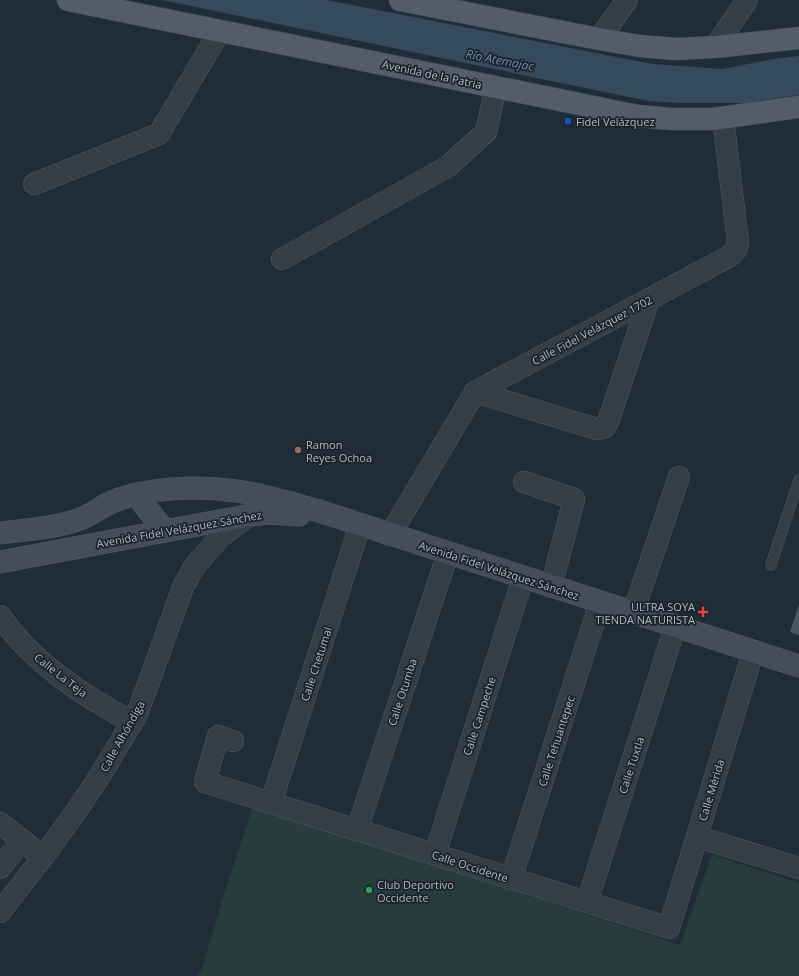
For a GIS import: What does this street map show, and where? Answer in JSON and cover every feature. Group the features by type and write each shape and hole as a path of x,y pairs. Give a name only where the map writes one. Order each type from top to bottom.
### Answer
{"main road":[{"name":"Avenida de la Patria","path":"68,0 638,116 672,119 723,118 799,107"},
{"path":"400,0 640,46 676,49 715,47 799,38"},
{"name":"Avenida Fidel Velázquez Sánchez","path":"0,533 54,526 79,519 117,500 162,490 194,488 237,491 319,511 799,666"},
{"path":"136,495 165,531"},
{"name":"Avenida Fidel Velázquez Sánchez","path":"0,562 251,515 287,514 360,524"}],"street":[{"path":"599,39 627,0"},
{"path":"715,47 747,0"},
{"path":"34,184 159,134 220,31"},
{"path":"282,259 447,167 486,132 496,87"},
{"name":"Calle Fidel Velázquez 1702","path":"475,392 730,256 736,250 738,242 723,118"},
{"path":"390,534 475,392 597,429 605,427 649,299"},
{"path":"633,613 679,476"},
{"path":"524,482 574,499 551,587"},
{"path":"251,515 258,495"},
{"name":"Calle Alhóndiga","path":"0,912 80,806 132,722 146,690 183,587 194,567 220,537 251,515"},
{"name":"Calle Chetumal","path":"271,803 360,524"},
{"name":"Calle Otumba","path":"357,830 448,553"},
{"name":"Calle Campeche","path":"435,854 523,578"},
{"name":"Calle Tehuantepec","path":"511,879 600,603"},
{"name":"Calle La Teja","path":"0,616 20,642 47,668 107,709 132,722"},
{"name":"Calle Tuxtla","path":"586,902 675,627"},
{"name":"Calle Mérida","path":"669,928 753,652"},
{"name":"Calle Occidente","path":"233,740 218,736 205,782 669,928"},
{"path":"0,823 43,857"},
{"path":"697,837 799,867"},
{"path":"0,868 22,840"}],"lane":[{"path":"771,565 799,480"}],"green space":[{"name":"Club Deportivo Occidente","path":"253,806 680,945 712,855 799,883 799,976 197,976 202,969 223,897"}],"water":[{"name":"Río Atemajac","path":"162,0 327,0 652,64 723,69 773,59 799,56 799,95 746,103 680,103 648,101"}],"building":[{"path":"799,605 799,635 790,632"}],"place":[{"name":"Fidel Velázquez","path":"568,121"},
{"name":"Ramon Reyes Ochoa","path":"298,450"},
{"name":"ULTRA SOYA TIENDA NATURISTA","path":"703,612"},
{"name":"Club Deportivo Occidente","path":"369,890"}]}
